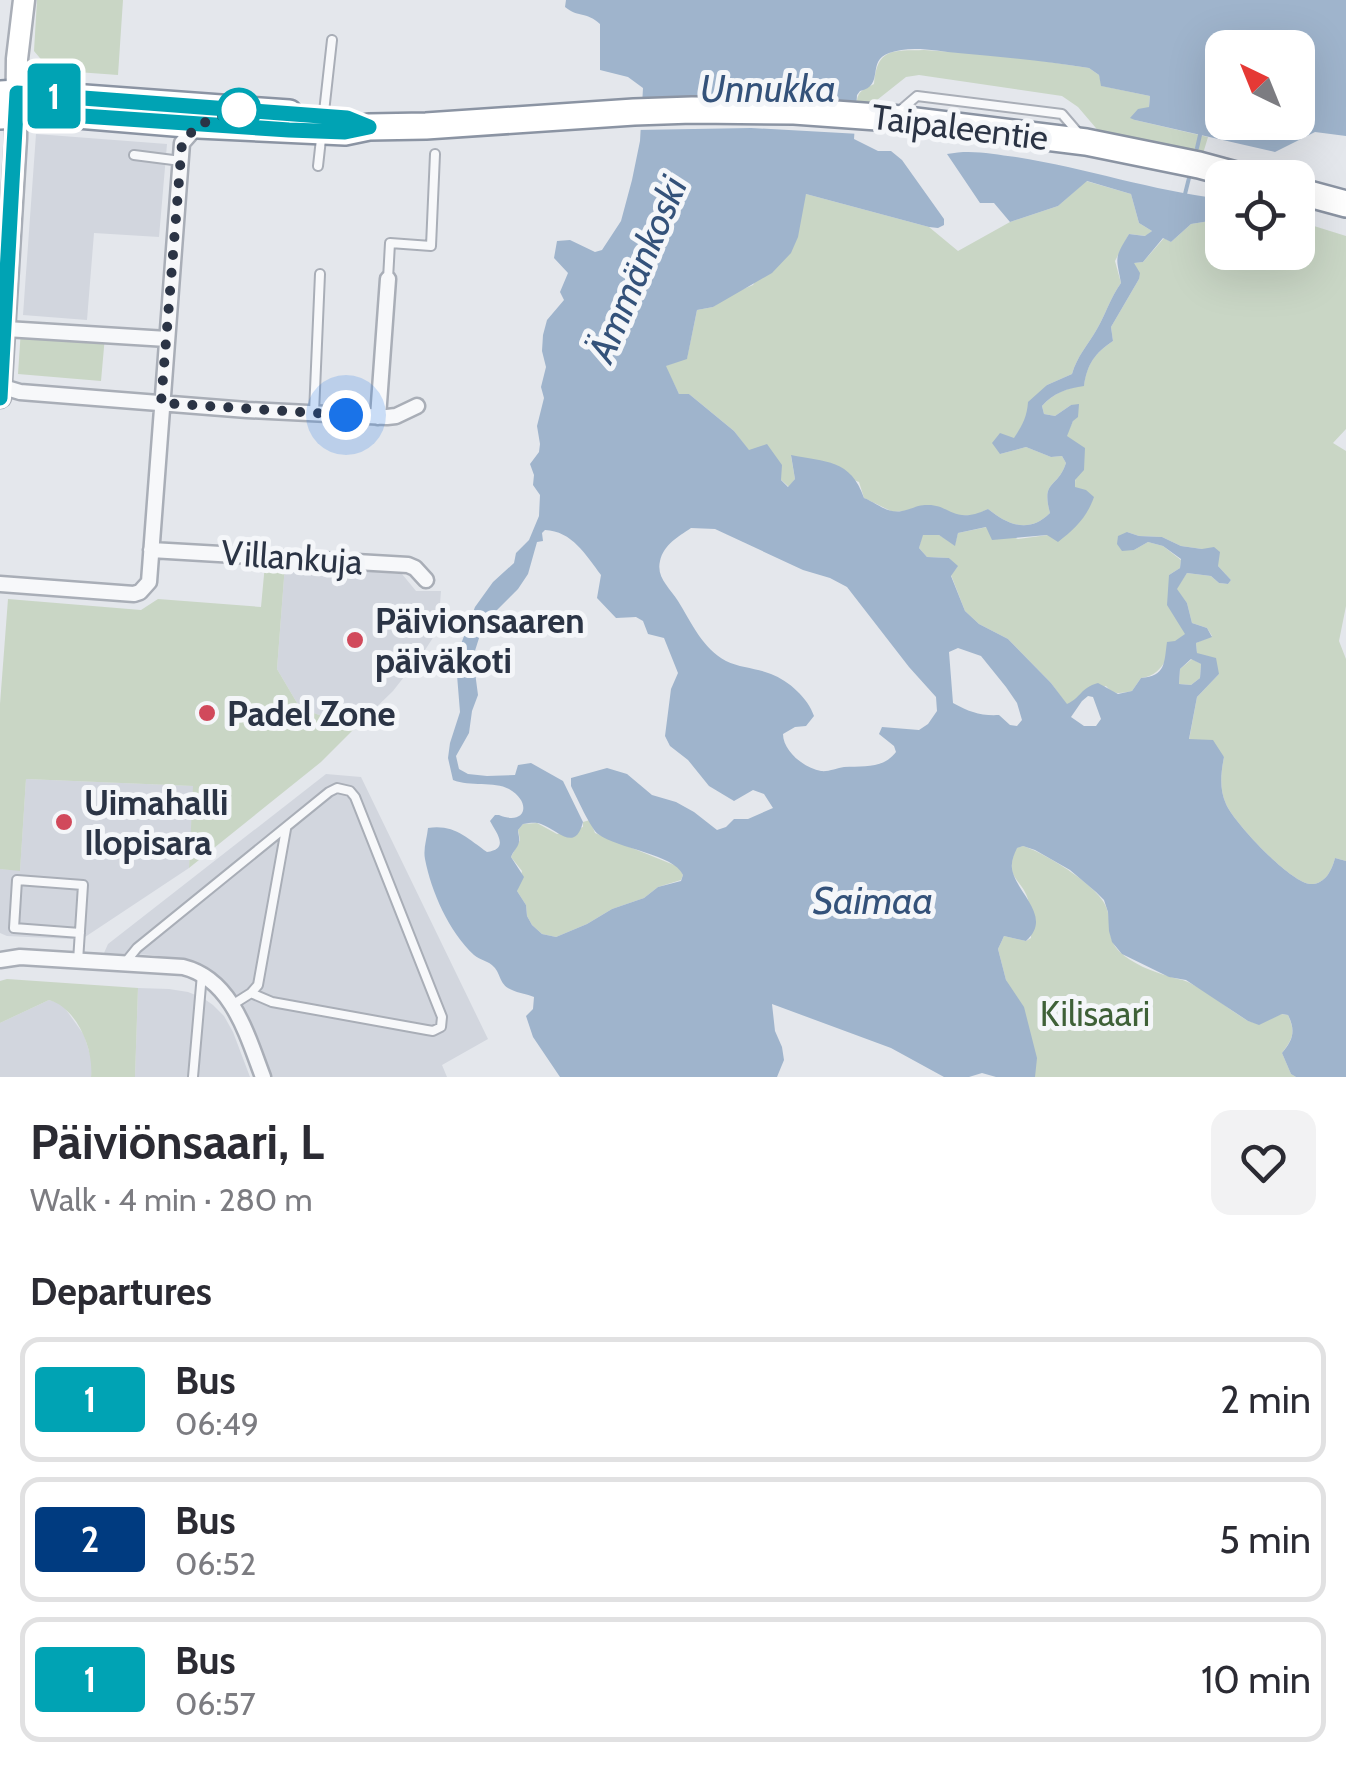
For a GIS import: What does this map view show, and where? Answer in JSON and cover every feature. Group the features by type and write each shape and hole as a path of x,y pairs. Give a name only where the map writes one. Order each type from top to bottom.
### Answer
{"highway":[{"name":"Taipaleentie","path":"9,105 53,114 162,123 190,134 323,124"},
{"name":"Taipaleentie","path":"9,105 323,124 345,132 369,127 634,112 743,110 882,117 1086,142 1205,167"},
{"path":"1315,196 1346,204"}],"street":[{"path":"0,397 6,329 9,105 24,0"},
{"path":"0,584 134,594 148,582 180,161 190,134"},
{"path":"378,416 388,278"},
{"path":"6,329 167,339"},
{"path":"0,386 20,392 314,414 396,416 416,406"},
{"name":"Villankuja","path":"151,550 408,565 426,580"},
{"path":"0,950 20,957"},
{"path":"0,960 20,957 183,967 202,974 232,1005 264,1077"}],"lane":[{"path":"318,166 332,40"},
{"path":"388,278 390,244 430,246 435,154"},
{"path":"134,155 180,161"},
{"path":"314,414 320,274"},
{"path":"124,964 136,948 332,790 353,793 443,1023 438,1030 427,1030 272,1002 251,993"},
{"path":"232,1005 258,984 286,829"},
{"path":"78,960 80,933 83,885 17,880 14,928 80,933"},
{"path":"193,1077 202,974"}],"shaded area":[{"path":"36,134 167,144 159,237 94,233 87,320 23,315"},
{"name":"Päivionsaaren päiväkoti","path":"285,565 402,574 416,591 441,591 438,630 393,691 355,728 300,708 277,669"},
{"path":"326,774 361,777 488,1039 442,1065 447,1077 269,1077 245,1013 233,993 209,972 176,959 104,953 108,944"},
{"path":"26,779 194,786 189,868 85,937 0,933 0,869 20,870"},
{"path":"138,988 188,992 213,1005 233,1032 250,1077 135,1077"},
{"path":"49,1000 62,1004 84,1035 93,1064 91,1077 0,1077 0,1023"}],"green space":[{"path":"37,0 123,0 118,75 50,70 34,51"},
{"path":"895,51 1009,56 1089,68 1099,75 1102,86 1150,96 1149,107 1135,120 1205,136 1202,157 1101,134 1078,107 1062,96 919,75 906,77 872,104 857,103 860,93 874,84 883,57"},
{"path":"1086,181 1131,194 1139,223 1152,231 1146,236 1129,234 1115,261 1121,283 1072,374 1047,385 1014,439 1000,454 1026,447 1051,457 1062,456 1066,463 1049,489 1050,513 1042,520 1019,525 988,509 976,515 956,516 939,508 893,512 864,498 859,482 791,456 795,479 789,487 749,451 734,431 689,394 679,394 665,366 687,358 697,310 713,307 753,285 806,194 929,227 958,251 1010,222 1058,206"},
{"path":"1205,222 1205,270 1315,270 1315,226 1346,236 1346,429 1333,443 1346,451 1346,606 1339,641 1346,659 1346,861 1335,858 1327,876 1315,884 1290,873 1251,837 1224,798 1224,757 1202,741 1189,740 1197,697 1219,674 1197,653 1196,643 1212,636 1207,628 1192,623 1187,603 1176,589 1187,573 1211,576 1219,583 1228,584 1231,580 1202,549 1127,532 1134,550 1148,542 1163,546 1181,560 1180,568 1169,575 1186,634 1157,672 1141,678 1132,691 1115,693 1106,686 1067,705 1008,639 979,624 965,611 951,575 957,567 949,558 927,557 919,548 922,535 939,535 955,544 958,533 987,527 1018,539 1048,535 1075,487 1076,444 1066,436 1073,421 1071,405 1055,416 1044,414 1042,406 1061,392 1084,385 1093,360 1113,341 1111,327 1139,279 1133,263 1143,262 1164,238 1171,242 1191,224"},
{"path":"21,329 105,336 101,381 18,374"},
{"path":"265,564 285,565 277,669 300,708 355,728 321,762 189,868 193,786 26,779 20,871 0,869 0,704 8,599 141,610 158,599 261,607"},
{"path":"1192,659 1201,664 1200,678 1191,685 1179,684 1180,669"},
{"path":"590,820 595,833 679,867 681,880 658,887 644,898 556,937 542,934 532,925 517,891 522,871 511,857 520,840 518,830 523,824 537,823 557,834 583,827 583,822"},
{"name":"Kilisaari","path":"1023,846 1058,863 1103,900 1113,942 1130,960 1190,983 1248,1021 1259,1024 1281,1014 1288,1015 1292,1035 1282,1053 1296,1077 1034,1077 1034,1052 998,949 1004,936 1026,941 1031,938 1029,903 1012,867 1016,848"},
{"path":"0,981 138,988 135,1077 91,1077 90,1054 82,1031 68,1011 49,1000 0,1023"}],"water":[{"name":"Saimaa","path":"566,0 1346,0 1346,136 1315,132 1315,30 1205,30 1205,136 1130,118 1138,109 1149,107 1150,96 1101,86 1099,75 1089,68 924,49 889,53 878,62 872,84 857,95 854,139 878,151 891,151 902,160 944,219 944,225 929,227 806,194 791,253 772,273 713,307 697,310 687,359 666,366 679,394 689,394 734,431 749,450 767,444 782,465 781,480 788,487 795,479 791,455 835,464 852,476 864,498 892,511 934,505 967,515 988,509 1011,523 1034,523 1050,513 1047,495 1066,463 1062,456 1051,457 1026,447 1000,454 992,443 1000,433 1014,438 1024,421 1028,402 1047,385 1072,374 1121,283 1118,258 1124,242 1129,234 1145,236 1152,231 1139,223 1131,194 1087,181 1058,206 1010,222 994,203 980,203 947,154 973,152 1016,157 1205,196 1205,222 1191,224 1171,242 1163,238 1143,262 1134,263 1139,279 1111,327 1113,341 1093,360 1084,386 1061,392 1042,406 1044,414 1055,416 1079,404 1078,417 1067,436 1085,448 1084,470 1075,480 1075,487 1094,497 1080,522 1058,542 1047,535 992,540 986,527 958,533 955,546 939,535 923,535 919,548 927,557 949,558 958,566 951,576 965,611 979,624 1008,639 1067,704 1098,683 1118,694 1132,691 1141,678 1159,671 1167,642 1185,634 1167,605 1169,575 1180,568 1181,559 1163,546 1148,542 1122,551 1117,544 1118,536 1127,532 1162,537 1181,546 1214,547 1220,552 1218,566 1231,580 1228,584 1211,576 1187,573 1177,589 1187,603 1192,623 1207,628 1212,637 1196,643 1197,653 1216,658 1219,674 1197,697 1189,739 1213,740 1224,757 1221,775 1226,804 1277,863 1301,881 1315,884 1327,876 1335,858 1346,861 1346,1077 1291,1074 1282,1053 1292,1035 1288,1015 1259,1025 1248,1021 1186,980 1169,977 1122,954 1112,942 1104,900 1070,870 1023,846 1017,848 1012,870 1032,907 1036,924 1026,941 1004,936 998,949 1006,980 1024,1007 1037,1058 1035,1077 982,1073 944,1077 891,1048 772,1004 784,1060 777,1077 560,1077 533,1037 526,1016 533,1009 534,997 508,988 494,967 474,955 457,935 428,871 424,851 428,828 460,833 487,852 500,844 490,821 495,815 515,818 523,811 521,801 509,789 453,780 448,758 460,712 457,675 461,644 475,607 493,582 514,563 539,516 540,495 533,485 530,464 540,444 537,426 546,367 543,335 547,320 564,300 560,292 568,273 554,258 557,241 570,240 595,252 602,250 621,221 640,141 643,88 628,77 600,70 600,24 565,7","holes":["691,528 715,529 847,587 936,697 937,711 928,724 919,730 882,727 879,734 896,752 879,764 824,771 802,762 787,747 783,734 806,726 814,716 807,703 778,677 731,663 711,650 662,578 662,555 668,545","555,531 584,552 601,575 597,598 616,618 636,617 643,621 648,634 664,638 678,673 671,689 665,736 670,746 688,760 709,786 734,801 753,790 764,794 773,808 748,819 734,819 717,830 676,802 652,795 627,774 607,768 571,778 571,786 598,834 669,862 683,875 681,881 658,887 644,898 556,937 542,934 532,925 517,891 524,877 511,857 523,824 541,824 571,838 580,831 583,822 563,781 531,763 518,765 515,775 468,774 459,769 456,756 469,733 478,695 473,657 480,635 528,574 537,542 543,541 542,533","958,648 981,656 1006,687 1022,720 1017,726 999,715 975,713 953,703 949,652","1191,659 1201,664 1200,678 1191,685 1179,684 1180,669","1093,697 1101,719 1096,726 1084,726 1071,717 1082,701"]},
{"name":"Saimaa","path":"1222,140 1299,140 1275,152"}],"pier":[{"path":"638,100 862,104 860,134 751,128 636,130"}],"waterway":[{"path":"1197,148 1200,135"},
{"path":"1185,194 1189,178"}],"bus line":[{"name":"1","path":"0,398 17,93 347,118 369,127 345,132 289,130 53,114"}],"place":[{"name":"Päivionsaaren päiväkoti","path":"355,640"},
{"name":"Padel Zone","path":"207,713"},
{"name":"Uimahalli Ilopisara","path":"64,822"}],"route":[{"path":"239,110 198,125 182,143 161,403 346,415"}],"water label":[{"name":"Unnukka","path":"768,88"},
{"name":"Ämmänkoski","path":"637,269"}]}
